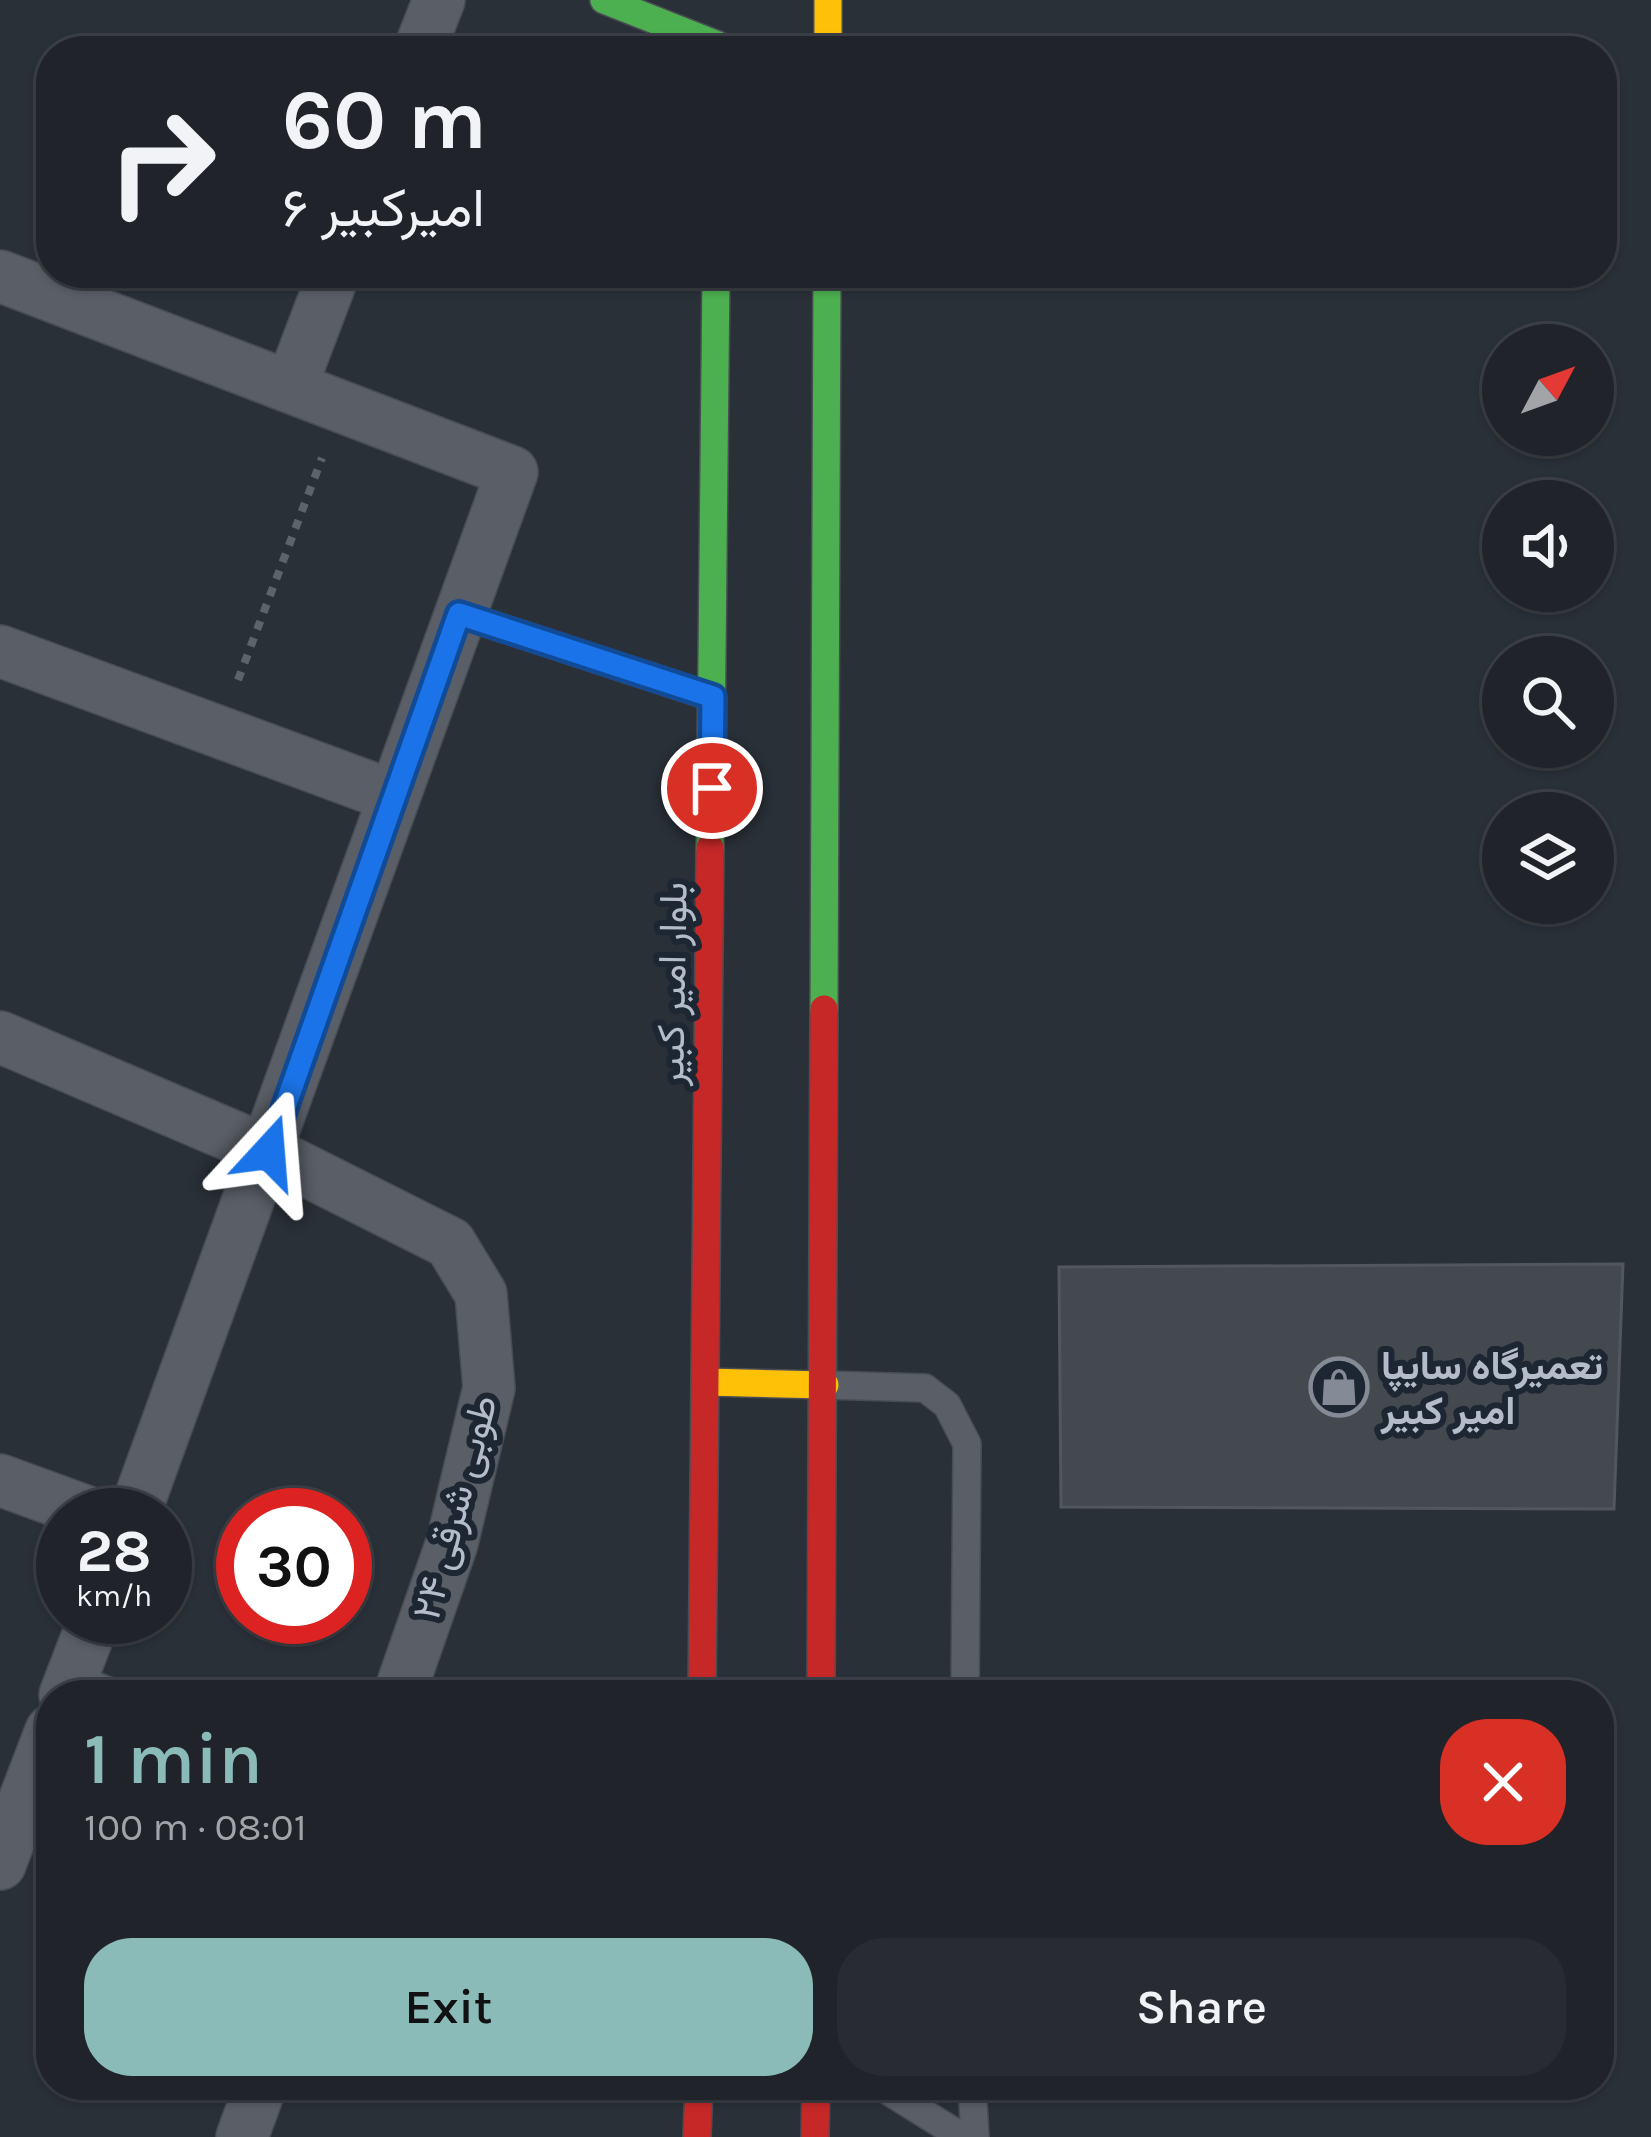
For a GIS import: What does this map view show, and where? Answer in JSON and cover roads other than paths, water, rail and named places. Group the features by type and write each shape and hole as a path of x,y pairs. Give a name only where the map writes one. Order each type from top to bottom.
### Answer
{"main road":[{"path":"604,0 707,36"},
{"path":"828,0 828,36"},
{"name":"بلوار امیر کبیر","path":"702,1680 716,288"},
{"path":"821,1680 827,288"},
{"path":"706,1382 825,1385"},
{"path":"697,2137 698,2100"},
{"path":"815,2137 816,2100"}],"street":[{"path":"425,36 439,0"},
{"path":"0,276 512,472 391,795 269,1152 144,1488"},
{"path":"292,384 328,288"},
{"path":"0,650 391,795"},
{"name":"طوبی شرقی ۲۴","path":"0,1037 269,1152 450,1243 481,1294 489,1388 452,1544 403,1680"},
{"path":"0,1480 36,1493"},
{"path":"71,1680 85,1644"},
{"path":"0,1864 36,1770"},
{"path":"242,2137 256,2100"}],"lane":[{"path":"459,614 713,697"},
{"path":"825,1385 925,1388 947,1405 967,1444 965,1680"},
{"path":"903,2100 962,2137"},
{"path":"973,2100 975,2137"}],"place":[{"name":"تعمیرگاه سایپا امیر کبیر","path":"1339,1387"}]}
